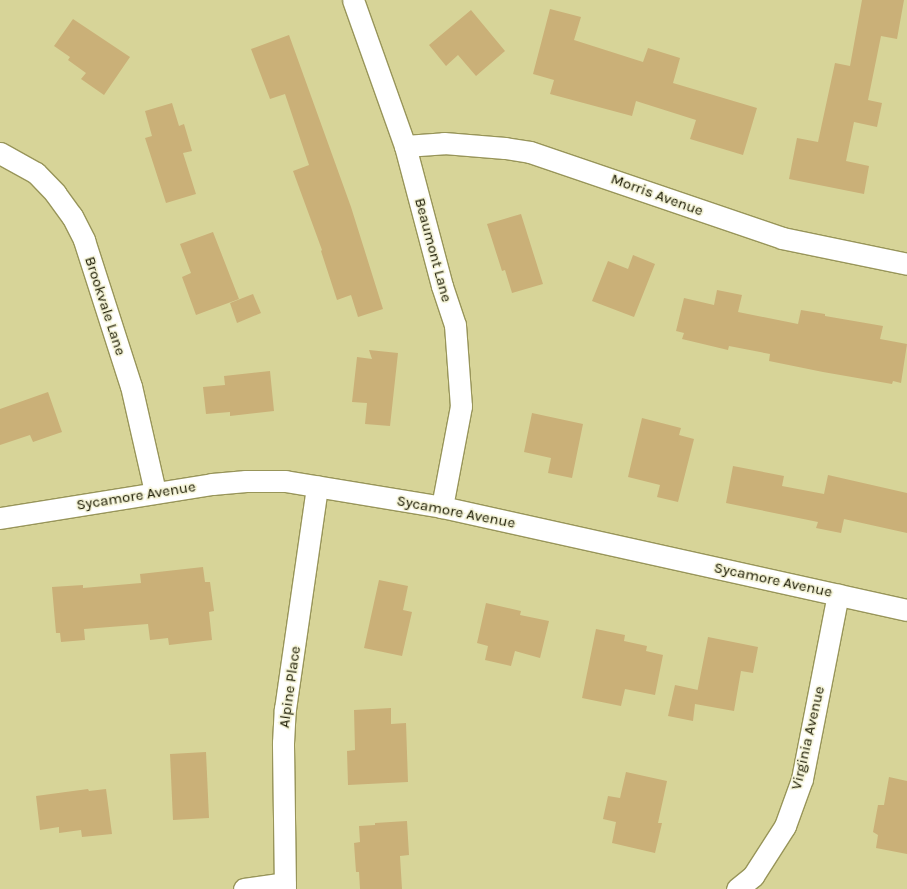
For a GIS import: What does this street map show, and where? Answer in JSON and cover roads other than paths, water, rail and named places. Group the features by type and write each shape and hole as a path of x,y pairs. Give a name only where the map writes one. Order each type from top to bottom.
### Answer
{"street":[{"name":"Beaumont Lane","path":"353,0 405,146 442,286 455,325 462,406 442,507"},
{"name":"Morris Avenue","path":"405,146 444,143 505,148 530,152 782,238 907,264"},
{"name":"Brookvale Lane","path":"0,153 36,173 55,193 72,216 84,240 131,386 155,492"},
{"name":"Sycamore Avenue","path":"0,518 155,492 246,481 285,481 442,507 907,610"},
{"name":"Alpine Place","path":"285,886 283,743 285,716 317,486"},
{"name":"Virginia Avenue","path":"737,889 753,876 785,826 802,779 838,594"},
{"path":"244,889 285,886"}]}
